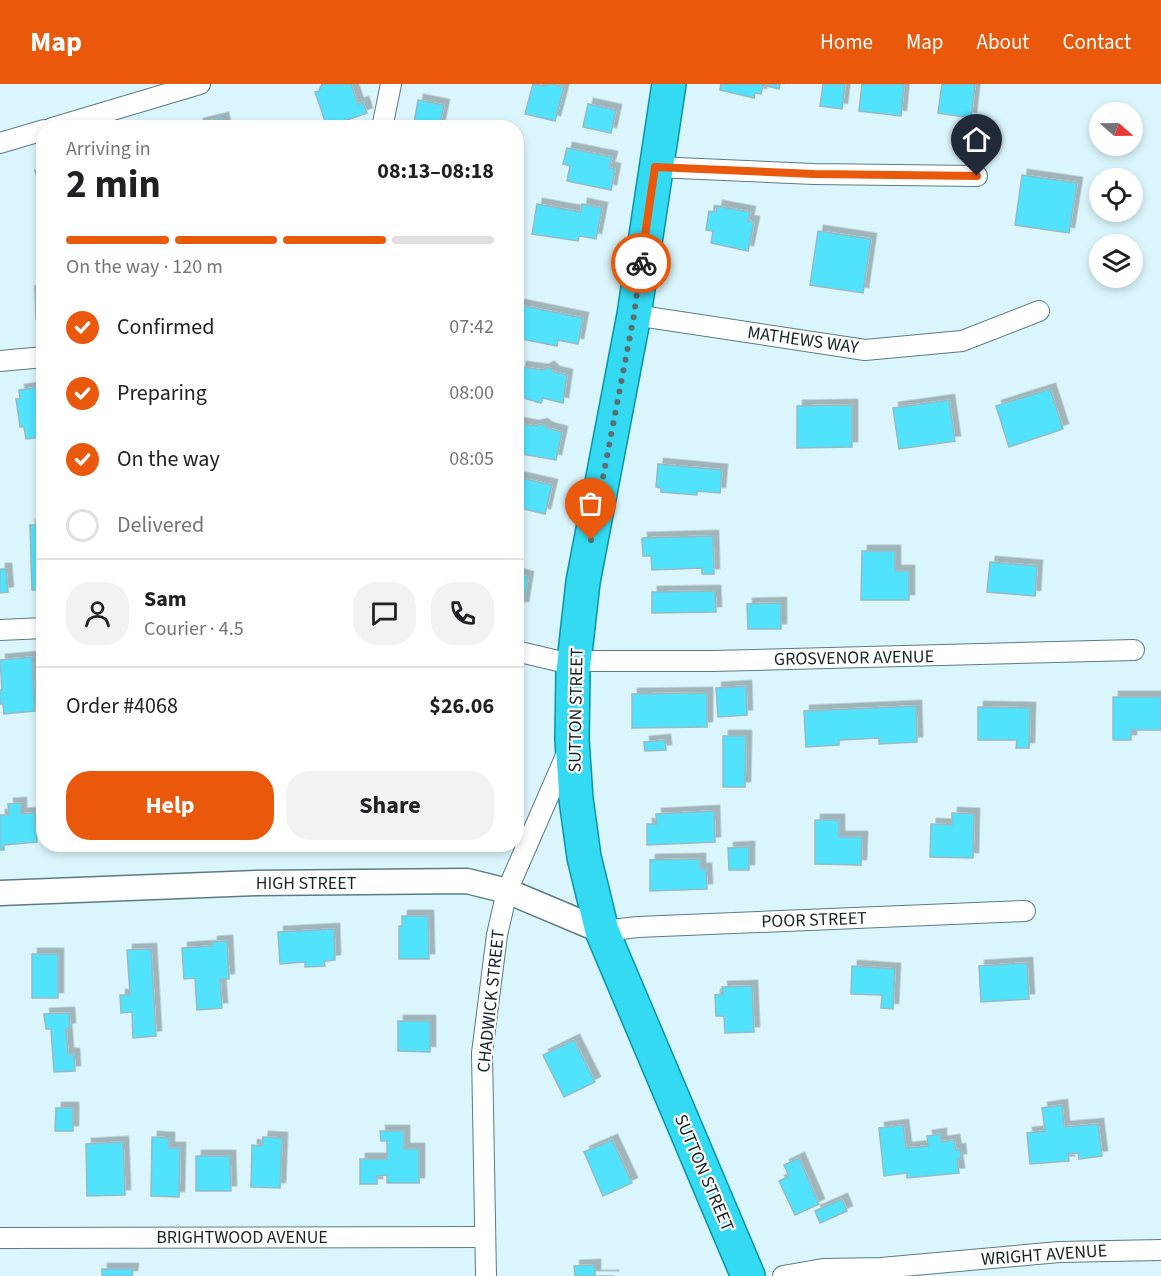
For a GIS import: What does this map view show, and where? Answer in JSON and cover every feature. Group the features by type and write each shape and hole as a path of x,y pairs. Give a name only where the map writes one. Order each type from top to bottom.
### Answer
{"highway":[{"name":"SUTTON STREET","path":"669,84 634,315 583,582 574,660 572,740 576,799 584,857 602,932 748,1276"}],"street":[{"path":"79,120 200,84"},
{"path":"384,120 391,84"},
{"path":"0,143 36,132"},
{"path":"655,167 814,174 977,176"},
{"name":"MATHEWS WAY","path":"634,315 865,350 962,341 1039,311"},
{"path":"0,361 36,358"},
{"path":"0,630 36,628"},
{"name":"GROSVENOR AVENUE","path":"524,653 558,661 712,661 1134,651"},
{"name":"CHADWICK STREET","path":"524,852 572,740"},
{"name":"CHADWICK STREET","path":"486,1276 482,1053 497,935 507,891 524,852"},
{"name":"HIGH STREET","path":"0,893 257,883 467,881 507,891 602,932"},
{"name":"POOR STREET","path":"602,932 638,927 1025,911"},
{"name":"BRIGHTWOOD AVENUE","path":"0,1238 485,1237"},
{"name":"WRIGHT AVENUE","path":"783,1276 823,1269 881,1268 1059,1252 1161,1250"}],"building":[{"path":"322,84 351,84 358,104 363,102 367,113 347,120 325,120 315,92 319,91"},
{"path":"533,84 545,86 552,84 564,87 555,121 525,114"},
{"path":"721,84 780,84 779,89 763,85 761,94 755,93 754,98 720,90"},
{"path":"823,84 845,84 842,109 820,106"},
{"path":"862,84 904,84 901,116 859,111"},
{"path":"942,84 975,84 971,118 938,113"},
{"path":"418,100 444,105 441,120 415,120"},
{"path":"588,104 616,110 611,133 583,127"},
{"path":"567,148 612,157 609,168 615,169 611,190 567,181 570,166 563,164"},
{"path":"1022,175 1077,183 1069,233 1015,225"},
{"path":"537,204 581,212 582,204 602,208 596,239 579,236 578,241 532,234"},
{"path":"717,206 750,212 748,221 754,222 748,251 711,243 713,231 706,230 709,211 716,212"},
{"path":"818,231 871,239 863,293 810,285"},
{"path":"524,306 583,318 578,344 558,340 557,346 524,340"},
{"path":"524,367 543,370 549,367 554,372 567,375 563,403 543,398 541,403 524,398"},
{"path":"36,388 36,438 26,439 24,427 20,427 16,399 20,399 19,390"},
{"path":"1050,389 1063,429 1009,447 996,406"},
{"path":"949,400 955,441 899,449 893,408"},
{"path":"852,405 852,447 797,448 797,406"},
{"path":"524,424 534,426 542,424 547,428 562,432 556,460 524,454"},
{"path":"658,464 722,470 720,493 697,491 697,495 661,492 661,488 656,487"},
{"path":"524,479 552,485 545,514 524,509"},
{"path":"30,525 36,525 36,590 32,590"},
{"path":"713,536 714,574 702,574 702,568 652,570 651,556 643,556 642,538"},
{"path":"862,551 895,551 895,571 909,571 909,600 861,600"},
{"path":"990,562 1037,566 1035,596 987,592"},
{"path":"0,569 6,569 8,592 0,593"},
{"path":"524,576 528,577 524,601"},
{"path":"715,591 716,612 652,613 652,592"},
{"path":"781,603 781,629 748,629 747,604"},
{"path":"32,657 35,711 4,714 3,704 0,704 0,690 2,690 0,660"},
{"path":"746,686 747,715 718,717 716,688"},
{"path":"707,693 707,727 632,728 632,694"},
{"path":"1113,697 1161,697 1161,730 1131,730 1131,740 1113,740"},
{"path":"916,706 917,742 879,744 879,738 839,740 839,745 806,747 804,711"},
{"path":"978,707 1030,708 1029,748 1016,748 1017,740 978,740"},
{"path":"723,736 746,736 745,787 723,787"},
{"path":"665,740 666,750 645,751 644,742"},
{"path":"21,803 21,814 35,813 36,842 4,845 4,850 0,850 0,815 9,815 8,804"},
{"path":"714,811 715,842 647,845 647,824 657,824 656,814"},
{"path":"952,813 974,814 973,858 930,857 931,824 952,825"},
{"path":"815,820 839,820 839,837 862,837 861,865 815,864"},
{"path":"749,847 749,870 729,870 728,848"},
{"path":"700,859 700,869 706,869 707,889 650,891 650,860"},
{"path":"402,916 428,916 429,959 399,959 399,926 402,926"},
{"path":"334,929 335,960 324,961 325,966 305,967 305,962 280,964 278,932"},
{"path":"227,941 229,979 220,979 222,1008 197,1010 195,978 184,979 182,948 212,946 212,942"},
{"path":"151,949 156,1036 133,1038 132,1012 121,1013 120,995 130,995 127,950"},
{"path":"32,954 58,954 58,998 32,998"},
{"path":"1027,963 1029,999 981,1002 979,966"},
{"path":"852,966 895,969 893,1009 881,1008 882,995 851,994"},
{"path":"752,986 754,1032 725,1033 724,1016 716,1016 715,995 723,994 722,987"},
{"path":"69,1013 70,1028 66,1029 68,1054 74,1054 75,1071 54,1072 51,1029 46,1029 44,1014"},
{"path":"398,1021 430,1021 430,1052 398,1051"},
{"path":"574,1040 595,1082 564,1097 543,1055"},
{"path":"1062,1105 1064,1127 1098,1124 1102,1156 1079,1159 1078,1153 1068,1154 1069,1161 1030,1164 1027,1133 1045,1131 1042,1108"},
{"path":"56,1108 73,1108 73,1131 55,1131"},
{"path":"903,1125 906,1148 928,1146 927,1136 941,1134 941,1142 954,1140 956,1150 960,1149 961,1159 957,1159 959,1173 907,1178 907,1173 884,1176 879,1128"},
{"path":"380,1131 404,1131 404,1149 419,1149 419,1183 387,1183 387,1175 377,1176 377,1184 360,1184 360,1159 387,1159 387,1141 381,1141"},
{"path":"152,1137 169,1138 169,1148 180,1148 179,1197 151,1196"},
{"path":"263,1137 282,1138 280,1188 251,1187 252,1145 262,1146"},
{"path":"612,1140 632,1183 603,1196 584,1152"},
{"path":"123,1142 125,1195 87,1196 86,1144"},
{"path":"196,1156 230,1156 231,1191 196,1191"},
{"path":"799,1158 819,1204 795,1215 779,1181 789,1176 784,1165"},
{"path":"842,1199 847,1211 820,1223 815,1211"},
{"path":"595,1265 595,1276 575,1276 574,1266"},
{"path":"102,1269 133,1269 132,1276 102,1276"}],"way so far":[{"path":"591,540 634,315 641,263"}],"route":[{"path":"641,263 655,167 814,174 977,176"}]}
